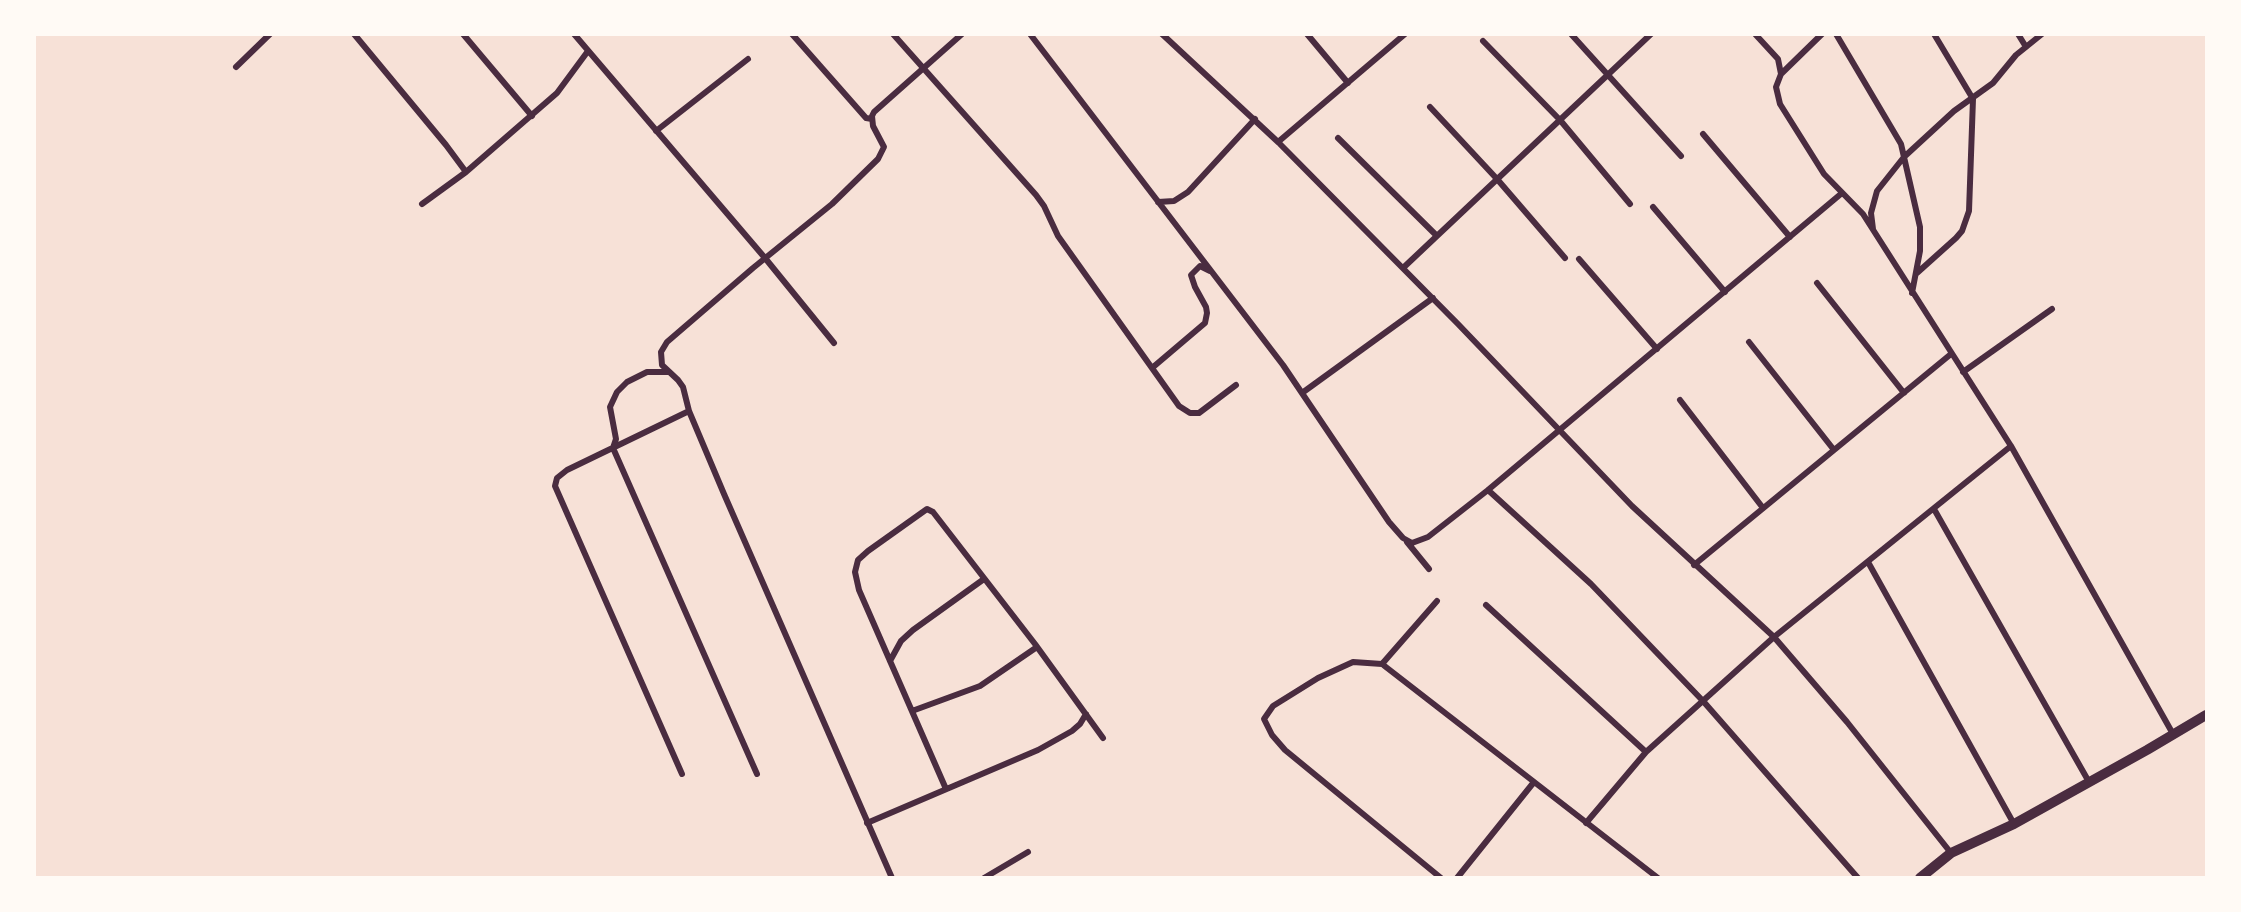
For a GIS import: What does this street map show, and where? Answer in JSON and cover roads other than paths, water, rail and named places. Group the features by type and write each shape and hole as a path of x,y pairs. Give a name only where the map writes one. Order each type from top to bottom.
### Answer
{"street":[{"path":"236,66 270,34"},
{"path":"354,34 465,172"},
{"path":"463,34 532,116"},
{"path":"574,34 765,258 834,343"},
{"path":"792,34 866,118 872,119"},
{"path":"893,34 1036,195 1044,206 1058,236 1179,406 1191,413 1202,411 1236,385"},
{"path":"892,878 689,411 682,387 673,374 662,365 661,352 667,342 832,204 878,159 884,147 873,126 874,112 962,34"},
{"path":"1030,34 1283,365 1389,522 1429,569"},
{"path":"1162,34 1278,142 1562,431 1632,506 1774,637 1847,722 1951,853"},
{"path":"1307,34 1348,83"},
{"path":"1278,142 1405,34"},
{"path":"1571,34 1681,156"},
{"path":"1403,268 1651,34"},
{"path":"1755,34 1778,59 1781,67 1776,87 1780,104 1824,174 1863,214 2011,446 2174,734"},
{"path":"1781,74 1822,34"},
{"path":"1836,34 1901,144 1920,227 1920,251 1912,294"},
{"path":"1916,273 1962,231 1968,211 1972,99 1934,34"},
{"path":"2018,34 2026,47"},
{"path":"1874,232 1871,213 1877,191 1904,157 1954,111 1993,83 2016,55 2042,34"},
{"path":"1483,41 1560,120 1630,204"},
{"path":"422,204 465,172 557,93 588,51"},
{"path":"656,131 748,59"},
{"path":"1430,107 1497,179 1565,258"},
{"path":"1158,202 1174,201 1188,192 1255,120"},
{"path":"1703,134 1790,237"},
{"path":"1338,138 1437,236"},
{"path":"1406,540 1415,543 1424,540 1488,490 1562,431 1842,193"},
{"path":"1653,207 1725,292"},
{"path":"1579,259 1657,349"},
{"path":"1152,368 1205,323 1208,313 1191,275 1200,266 1212,272"},
{"path":"1817,283 1904,393"},
{"path":"1302,393 1432,298"},
{"path":"1963,372 2052,309"},
{"path":"1749,342 1834,450"},
{"path":"1694,565 1952,354"},
{"path":"668,372 647,372 627,382 617,392 610,407 616,439 613,448 757,774"},
{"path":"1680,400 1763,508"},
{"path":"682,774 555,486 561,474 689,411"},
{"path":"1586,822 1646,752 1774,637 2011,446"},
{"path":"1488,490 1591,584 1703,701 1858,878"},
{"path":"946,789 856,582 855,566 868,551 929,509 1037,647 1103,738"},
{"path":"1934,509 2089,782"},
{"path":"1868,562 2014,824"},
{"path":"890,660 901,641 913,630 984,579"},
{"path":"1382,664 1437,601"},
{"path":"1486,605 1646,752"},
{"path":"912,711 980,686 1037,647"},
{"path":"1441,878 1285,750 1272,735 1264,719 1273,706 1318,678 1353,662 1382,664 1658,878"},
{"path":"867,823 1061,738 1080,724 1086,714"},
{"path":"1920,878 1951,853 2014,824 2206,715"},
{"path":"1457,878 1534,782"},
{"path":"984,878 1028,852"}]}
